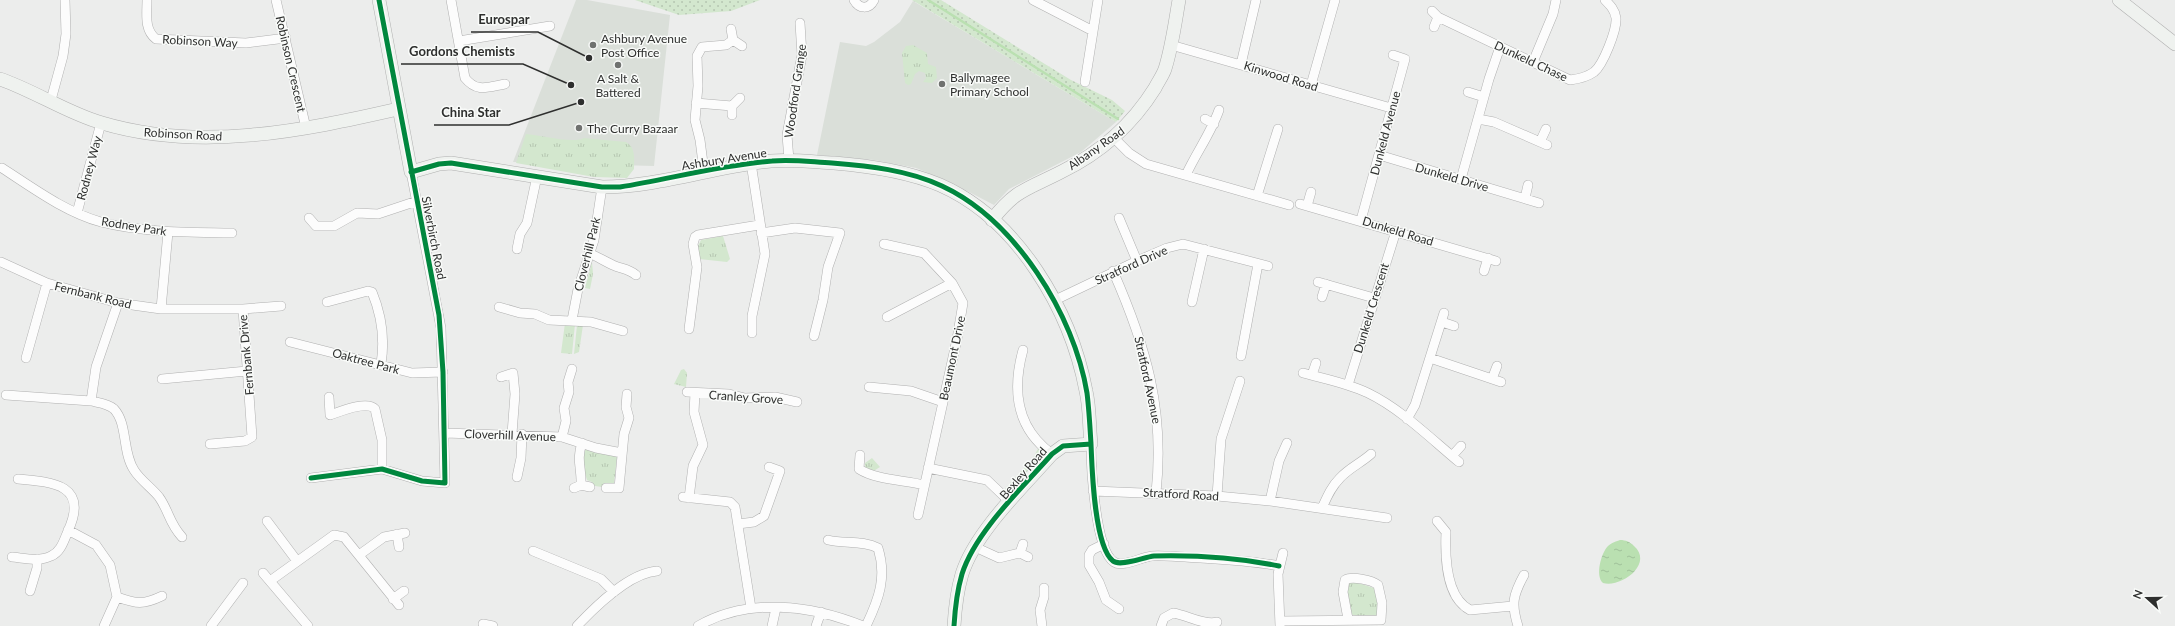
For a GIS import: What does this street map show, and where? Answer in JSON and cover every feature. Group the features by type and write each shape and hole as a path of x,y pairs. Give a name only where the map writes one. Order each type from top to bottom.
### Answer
{"street":[{"path":"51,100 63,56 66,34 65,0"},
{"name":"Robinson Way","path":"147,0 148,27 150,34 156,39 246,43 286,38"},
{"name":"Robinson Crescent","path":"276,0 306,128"},
{"name":"Silverbirch Road","path":"379,0 398,109 439,315 443,372 445,483 422,481 382,470"},
{"path":"451,0 465,78 472,86 480,88 505,84"},
{"path":"854,0 857,5 863,7 869,6 874,0"},
{"path":"1033,0 1093,31"},
{"path":"1085,82 1098,0"},
{"name":"Albany Road","path":"992,220 1010,198 1031,185 1084,160 1114,138 1129,124 1147,100 1165,70 1179,0"},
{"path":"1240,64 1256,0"},
{"path":"1311,85 1336,0"},
{"path":"1533,62 1553,14 1556,0"},
{"name":"Dunkeld Chase","path":"1434,27 1435,14 1570,80 1578,79 1594,72 1605,55 1613,34 1616,18 1612,6 1605,0"},
{"path":"2119,0 2175,44"},
{"name":"Woodford Grange","path":"789,160 787,135 802,55 800,23"},
{"path":"459,41 550,26"},
{"path":"731,29 733,40 742,46"},
{"path":"704,171 700,140 695,120 698,86 696,69 699,50 702,46 726,44 733,40"},
{"name":"Kinwood Road","path":"1171,45 1391,108"},
{"path":"1461,179 1500,47"},
{"name":"Dunkeld Avenue","path":"1361,220 1405,58 1393,55"},
{"name":"Robinson Road","path":"0,78 101,123 152,133 207,137 270,133 306,128 398,109"},
{"path":"1468,92 1484,97"},
{"path":"696,103 732,111 740,98"},
{"path":"1186,175 1214,124 1219,110"},
{"path":"1205,119 1214,124"},
{"path":"1478,119 1494,122 1544,143 1546,129"},
{"name":"Rodney Way","path":"77,213 101,123"},
{"path":"1257,196 1278,129"},
{"path":"1114,138 1129,153 1146,164 1289,205"},
{"path":"1264,140 1273,143"},
{"name":"Dunkeld Drive","path":"1378,156 1539,203"},
{"name":"Ashbury Avenue","path":"411,172 439,164 451,163 602,187 640,184 751,163 789,160 848,164 907,174 941,186 972,203 992,220 1024,253 1048,288 1072,341 1087,393 1093,491 1104,544 1112,561 1118,564 1152,556 1204,558 1280,566"},
{"path":"751,163 765,254 752,316 752,333"},
{"name":"Rodney Park","path":"2,168 47,197 77,213 102,222 168,232 232,233"},
{"path":"517,249 520,234 527,222 537,176"},
{"path":"1525,198 1528,185"},
{"name":"Cloverhill Park","path":"572,320 589,253 594,240 602,187"},
{"name":"Dunkeld Road","path":"1311,192 1304,205 1361,220 1492,259 1484,271"},
{"path":"309,218 316,226 334,226 357,213 378,214 417,201"},
{"path":"1119,218 1137,261"},
{"path":"689,329 690,305 697,267 693,244 695,237 698,234 760,229 796,228 840,233 828,267 823,300 814,336"},
{"name":"Dunkeld Crescent","path":"1348,385 1396,231"},
{"path":"161,309 168,232"},
{"name":"Beaumont Drive","path":"884,244 924,253 952,283 963,303 957,339 918,514"},
{"name":"Stratford Drive","path":"1053,301 1114,271 1167,248 1183,244 1268,266"},
{"path":"1192,302 1204,249"},
{"path":"589,253 604,258 616,266 627,268 636,275"},
{"name":"Fernbank Road","path":"1,262 47,283 118,304 161,309"},
{"path":"1241,356 1258,264"},
{"name":"Stratford Avenue","path":"1114,271 1140,335 1150,377 1159,432 1156,493"},
{"path":"26,358 47,283"},
{"path":"887,317 952,283"},
{"path":"1322,297 1322,283 1374,298"},
{"path":"327,302 368,291 372,292 382,318 383,351 380,364"},
{"path":"91,401 96,367 118,304"},
{"path":"243,310 281,306"},
{"path":"499,307 520,313 535,314 549,320 591,322 623,331"},
{"name":"Fernbank Drive","path":"161,309 243,310 252,437 245,441 210,444"},
{"path":"1407,420 1415,405 1443,318 1454,326"},
{"name":"Oaktree Park","path":"290,342 412,373 443,372"},
{"path":"1023,350 1016,385 1017,400 1032,435 1052,454"},
{"path":"1430,358 1497,380 1497,366"},
{"path":"1316,363 1308,374 1348,385 1368,393 1407,420 1455,459 1461,446"},
{"path":"562,437 566,421 564,408 570,392 568,382 572,369"},
{"path":"162,379 247,371"},
{"path":"501,377 513,374 515,394 512,434"},
{"path":"1217,496 1221,439 1240,381"},
{"path":"869,387 911,391 943,402"},
{"name":"Cranley Grove","path":"751,608 735,507 730,502 686,497 693,466 703,445 694,412 691,393 729,394 745,398 775,397 797,402"},
{"path":"606,488 619,488 622,453 629,418 626,407 627,394"},
{"path":"6,395 91,401 106,404 114,409 120,419 126,452 134,470 160,499 173,526 182,537"},
{"path":"311,478 382,470 382,440 375,409 368,405 351,408 330,415 329,397"},
{"name":"Cloverhill Avenue","path":"444,433 522,434 562,437 622,453"},
{"path":"517,477 521,458 522,434"},
{"path":"1270,501 1279,461 1287,442"},
{"path":"582,443 578,459 582,475 582,487"},
{"name":"Bexley Road","path":"954,626 962,574 975,547 1010,502 1052,454 1064,446 1091,444"},
{"path":"1322,508 1330,490 1341,477 1360,464 1371,454"},
{"path":"860,455 859,469 865,472 876,477 898,479 924,485"},
{"path":"738,524 754,522 764,516 780,471 769,467"},
{"path":"928,468 987,480 1010,502"},
{"path":"12,557 37,559 47,558 58,552 74,518 76,506 69,492 44,481 18,479"},
{"name":"Stratford Road","path":"1093,491 1217,496 1270,501 1388,518"},
{"path":"267,521 297,561"},
{"path":"1437,521 1446,532 1446,552 1452,589 1466,608 1470,610 1513,606"},
{"path":"68,530 96,545 110,565 117,597 104,626"},
{"path":"359,556 376,540 401,533 399,547"},
{"path":"270,581 334,535 338,535 344,537 396,602 404,591"},
{"path":"698,626 720,616 751,608 776,608 821,612 864,626 877,603 883,580 883,570 878,548 870,544 840,543 828,540"},
{"path":"1104,544 1092,550 1089,555 1089,566 1099,582 1106,600 1119,609"},
{"path":"975,547 999,558 1024,552"},
{"path":"533,551 601,579 614,592"},
{"path":"1283,553 1280,566 1280,624 1348,619 1381,620 1382,603 1378,585 1375,582 1354,579 1345,580 1343,592 1348,619"},
{"path":"30,591 37,568 37,559"},
{"path":"577,626 599,603 614,592 646,572 657,571"},
{"path":"263,573 308,626"},
{"path":"1518,626 1513,606 1514,595 1524,575"},
{"path":"211,626 244,583"},
{"path":"1042,626 1040,610 1044,597 1044,588"},
{"path":"117,597 136,604 148,602 162,596"},
{"path":"772,626 776,608"},
{"path":"816,626 821,612"},
{"path":"1161,626 1164,618 1173,613 1187,615 1211,624 1217,622"},
{"path":"483,624 493,626"}],"shaded area":[{"path":"576,0 587,0 670,15 654,166 513,162"},
{"name":"Ballymagee Primary School","path":"913,1 1116,122 1081,152 1009,189 994,205 948,181 916,168 874,160 817,155 840,42 866,46 874,42 900,22"}],"green space":[{"path":"635,0 760,0 731,11 679,15"},
{"path":"912,0 941,0 1071,80 1112,100 1125,111 1116,122"},
{"path":"913,45 927,53 928,64 936,67 937,78 932,83 923,82 926,78 925,73 919,71 915,74 911,84 908,85 905,83 902,53 906,46"},
{"path":"526,134 565,140 579,140 584,138 626,142 633,150 634,169 627,178 594,177 516,163"},
{"path":"723,236 730,259 727,262 699,259 698,246 701,240"},
{"path":"592,262 593,274 590,289 585,288"},
{"path":"565,323 575,324 572,354 561,353"},
{"path":"577,325 583,325 579,352 574,354"},
{"path":"684,369 687,373 686,387 674,384 681,370"},
{"path":"1039,447 1040,453 1038,460 1030,472 1008,493 1003,491 1033,458"},
{"path":"586,449 617,457 614,483 604,483 602,487 595,486 592,482 587,480 580,458"},
{"path":"872,458 880,467 872,472 865,467 865,463"},
{"path":"1355,582 1374,588 1378,594 1377,616 1356,616 1351,614 1346,587 1350,583"}],"water":[{"path":"1620,540 1631,543 1639,553 1640,560 1638,567 1633,573 1618,582 1610,584 1603,583 1599,575 1601,559 1605,549 1609,545"}],"waterway":[{"path":"928,0 1118,119"}],"cycle path":[{"path":"311,478 382,469 422,481 445,483 443,372 439,315 379,0"},
{"path":"411,172 439,164 451,163 602,187 620,187 733,166 780,160 794,160 874,167 902,172 942,186 969,201 994,222 1017,246 1037,273 1055,302 1069,332 1080,363 1087,393 1093,488 1098,524 1107,553 1113,561 1116,563 1121,563 1154,556 1185,556 1233,559 1279,566"},
{"path":"954,626 956,600 962,574 968,558 977,542 989,526 1014,495 1052,454 1063,446 1091,444"}],"place":[{"name":"Ashbury Avenue Post Office","path":"593,45"},
{"name":"Eurospar","path":"589,58"},
{"name":"A Salt & Battered","path":"618,65"},
{"name":"Ballymagee Primary School","path":"942,84"},
{"name":"Gordons Chemists","path":"571,85"},
{"name":"China Star","path":"581,102"},
{"name":"The Curry Bazaar","path":"579,128"}]}
